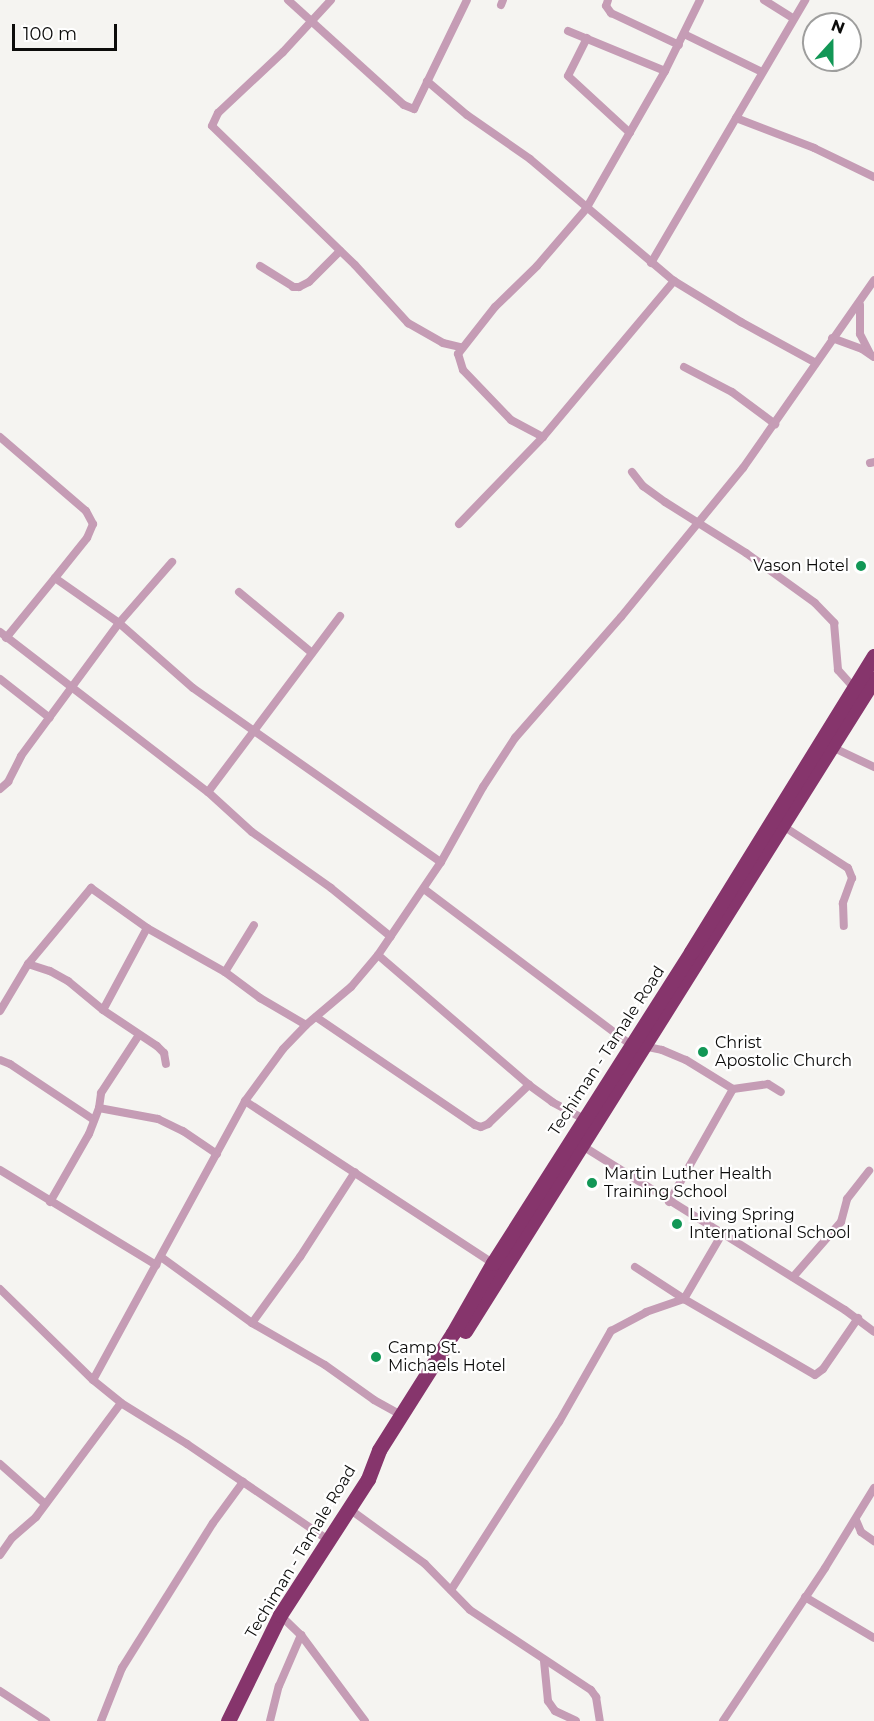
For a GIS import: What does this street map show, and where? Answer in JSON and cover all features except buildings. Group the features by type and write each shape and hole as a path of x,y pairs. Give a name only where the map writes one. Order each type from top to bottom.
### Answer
{"highway":[{"name":"Techiman - Tamale Road","path":"373,1467 388,1455 581,1145 637,1046 874,656"},
{"name":"Techiman - Tamale Road","path":"228,1721 280,1615 373,1467 379,1450 493,1263 584,1119 637,1046 783,826 874,679"}],"street":[{"path":"288,0 310,22 411,108 416,108 467,0"},
{"path":"331,0 218,113 212,126 340,251 408,323 443,343 461,347"},
{"path":"608,0 606,6 611,13 679,45"},
{"path":"543,437 511,420 463,370 458,354 461,347 495,307 537,266 586,209 665,71 699,0"},
{"path":"764,0 793,18"},
{"path":"651,263 805,0"},
{"path":"568,31 665,71"},
{"path":"684,34 762,72"},
{"path":"587,38 568,76 630,133"},
{"path":"427,81 467,115 530,159 586,209 674,281 741,322 816,363"},
{"path":"736,118 814,148 874,177"},
{"path":"260,266 293,287 299,287 309,282 340,251"},
{"path":"93,1380 245,1101 283,1049 306,1025 351,987 378,955 441,862 483,787 514,738 700,522 775,424 832,338 860,304 874,280"},
{"path":"459,524 543,437 674,281"},
{"path":"860,304 860,334 872,355"},
{"path":"832,338 872,355"},
{"path":"684,367 732,392 775,424"},
{"path":"0,437 86,511 93,524 87,538 55,578 3,635 208,792 252,832 331,888 391,937"},
{"path":"632,472 643,486 700,522 805,596 834,623 838,670 854,688"},
{"path":"0,789 8,782 21,756 119,623 172,562"},
{"path":"55,578 119,623 193,688 441,862"},
{"path":"239,592 312,654"},
{"path":"208,792 340,616"},
{"path":"0,679 50,717"},
{"path":"832,747 874,768"},
{"path":"783,826 848,868 852,878 843,903 844,926"},
{"path":"0,1011 28,964 91,888 147,928 225,972 260,998 306,1025"},
{"path":"424,889 637,1046 662,1050 686,1060 733,1089 768,1084 781,1092"},
{"path":"225,972 254,925"},
{"path":"103,1010 147,928"},
{"path":"378,955 530,1085 552,1102 584,1119"},
{"path":"28,964 50,971 68,981 103,1010 164,1053 166,1064"},
{"path":"316,1017 481,1127 488,1124 530,1085"},
{"path":"50,1202 94,1120 99,1108 101,1093 139,1035"},
{"path":"0,1060 10,1064 94,1120"},
{"path":"669,1202 733,1089"},
{"path":"245,1101 493,1263"},
{"path":"99,1108 158,1119 183,1131 217,1154"},
{"path":"581,1145 858,1318 874,1332"},
{"path":"0,1170 156,1265"},
{"path":"793,1277 841,1222 847,1199 868,1171"},
{"path":"252,1323 300,1257 355,1172"},
{"path":"451,1590 559,1422 611,1331 646,1312 684,1299 722,1234"},
{"path":"161,1257 252,1323 325,1365 374,1400 401,1415"},
{"path":"635,1267 684,1299 814,1375 823,1370 858,1318"},
{"path":"0,1289 93,1380 121,1403 328,1540"},
{"path":"0,1555 45,1504 121,1403"},
{"path":"0,1464 45,1504"},
{"path":"101,1721 122,1668 213,1522 243,1482"},
{"path":"723,1721 856,1520 874,1488"},
{"path":"348,1508 425,1564 470,1610 591,1690 596,1697 600,1721"},
{"path":"856,1520 861,1532 874,1541"},
{"path":"805,1597 874,1638"},
{"path":"280,1615 301,1635 365,1721"},
{"path":"270,1721 279,1686 301,1635"},
{"path":"544,1661 548,1701 555,1711 576,1721"},
{"path":"0,1691 46,1721"}],"place":[{"name":"Vason Hotel","path":"861,566"},
{"name":"Christ Apostolic Church","path":"703,1052"},
{"name":"Martin Luther Health Training School","path":"592,1183"},
{"name":"Living Spring International School","path":"677,1224"},
{"name":"Camp St. Michaels Hotel","path":"376,1357"}]}
